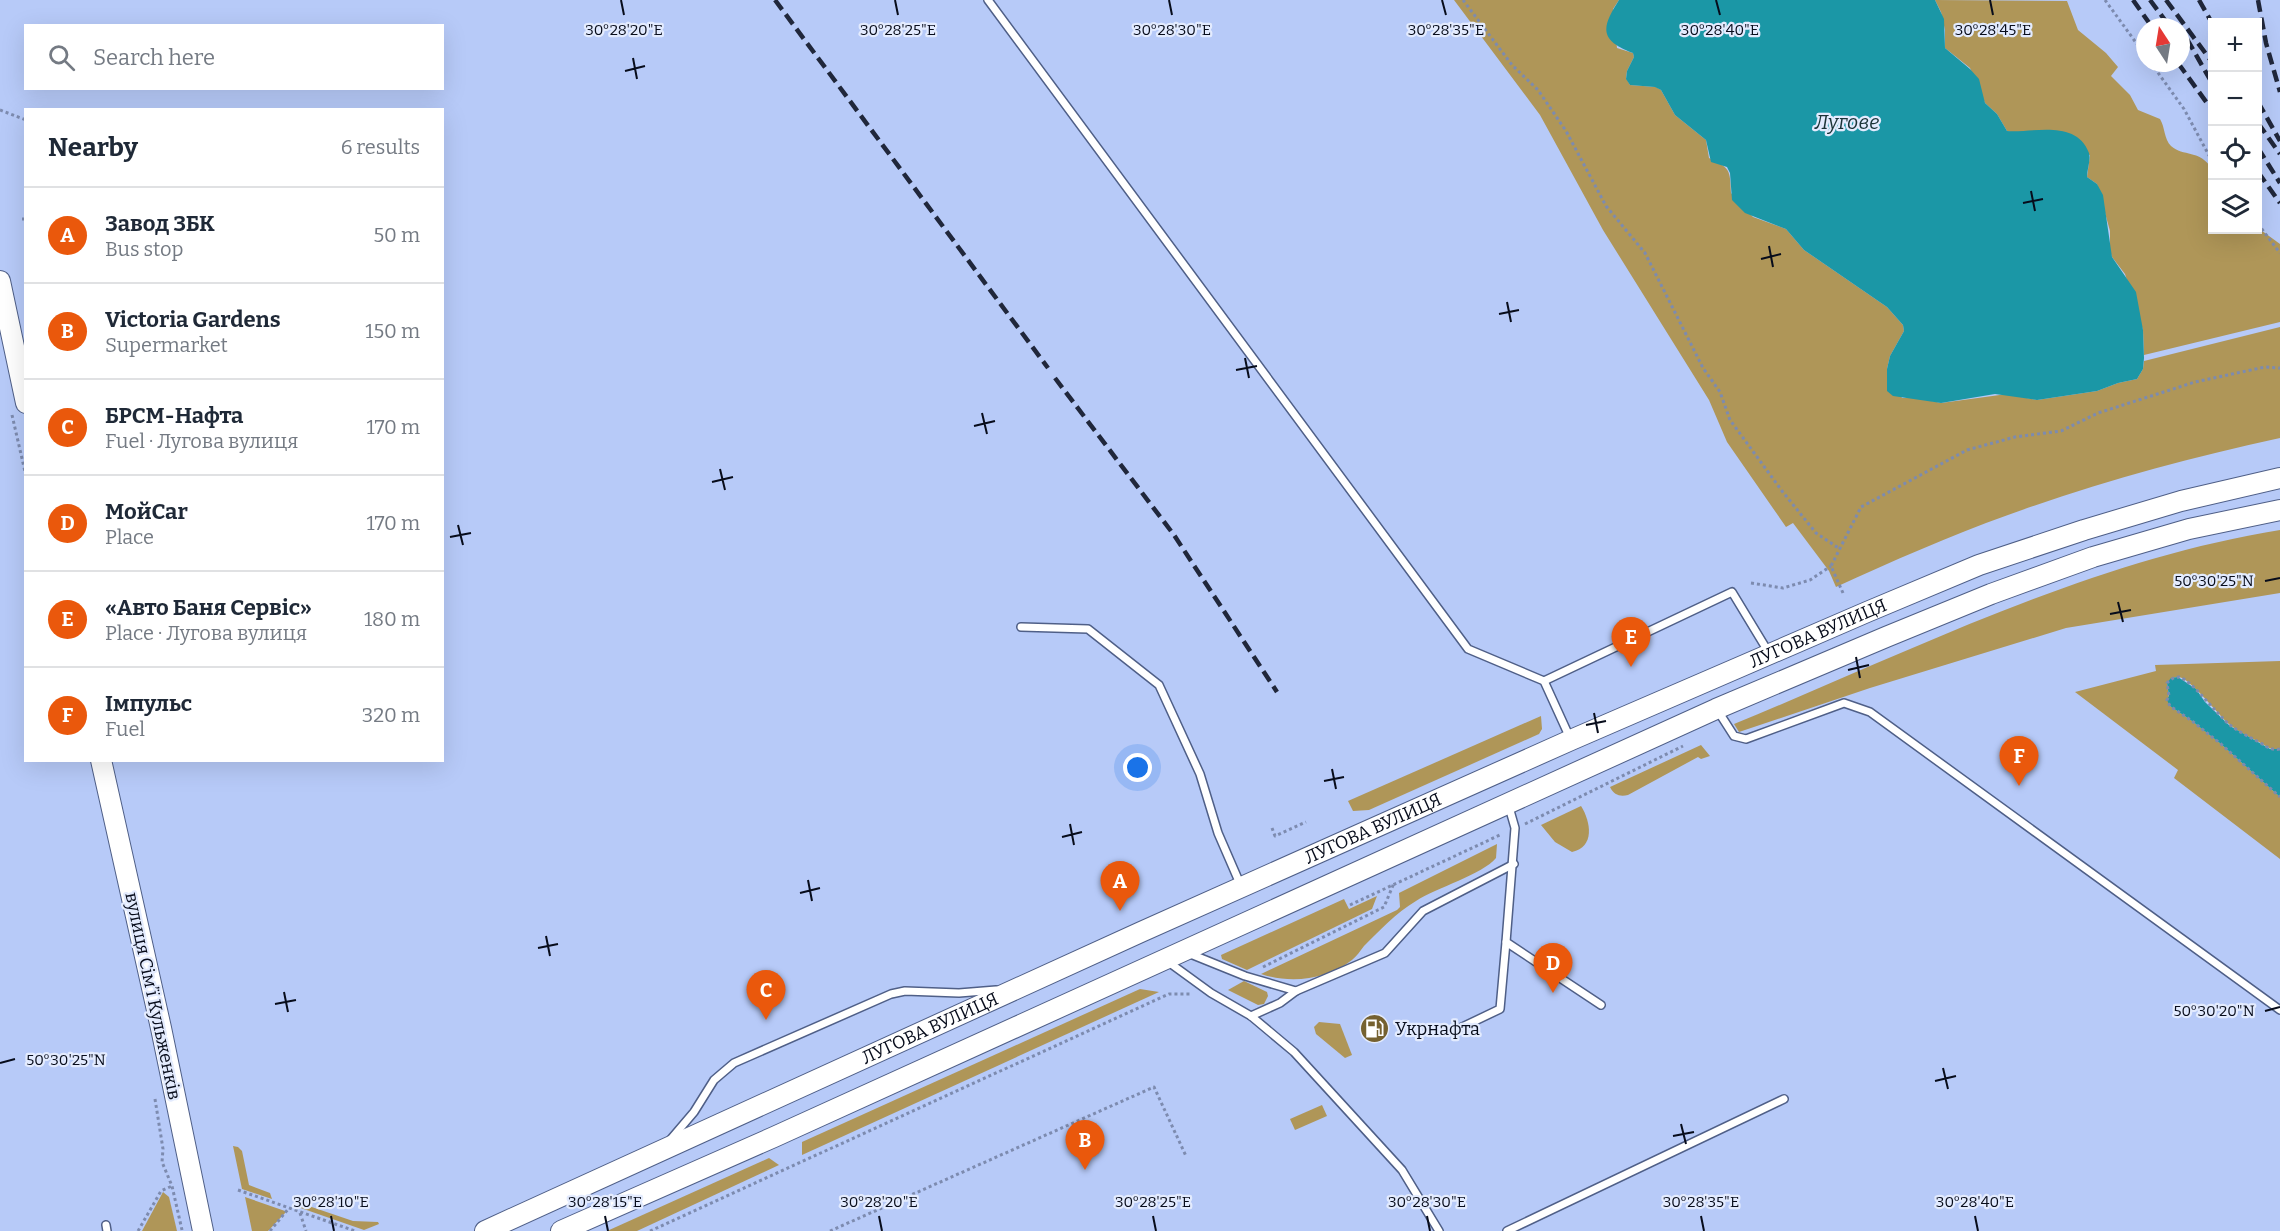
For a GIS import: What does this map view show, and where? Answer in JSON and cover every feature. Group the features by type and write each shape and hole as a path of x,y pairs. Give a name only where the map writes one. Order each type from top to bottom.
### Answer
{"main road":[{"path":"0,281 24,394"},
{"name":"ЛУГОВА ВУЛИЦЯ","path":"485,1231 1571,740 1979,565 2181,501 2280,478"},
{"name":"ЛУГОВА ВУЛИЦЯ","path":"561,1231 774,1137 1716,709 1991,594 2093,556 2189,529 2280,510"},
{"name":"вулиця Сімʼї Кульженків","path":"101,762 161,1028 203,1231"}],"lane":[{"path":"988,0 1468,649 1544,681 1571,740"},
{"path":"1544,681 1732,592 1769,654"},
{"path":"1021,627 1088,628 1159,685 1200,774 1218,833 1242,888"},
{"path":"1716,709 1734,736 1746,739 1844,703 1869,712 2280,1010"},
{"path":"1456,1030 1500,1009 1514,864 1515,828 1508,804"},
{"path":"1251,1016 1280,1003 1296,991 1385,953 1423,911 1514,864"},
{"path":"1506,942 1601,1005"},
{"path":"1173,955 1296,991"},
{"path":"1173,955 1211,993 1251,1016 1294,1052 1402,1170 1439,1231"},
{"path":"659,1152 694,1112 714,1080 734,1064 891,994 917,990 959,993 1022,988"},
{"path":"1507,1231 1784,1099"},
{"path":"1527,1231 1529,1220"}],"path":[{"path":"1463,0 1512,65 1538,90 1566,131 1606,206 1645,253 1703,368 1720,392 1730,420 1782,491 1816,532 1840,549"},
{"path":"2105,0 2136,43"},
{"path":"2157,72 2184,109 2208,154"},
{"path":"0,110 24,119"},
{"path":"2262,229 2280,253"},
{"path":"1751,583 1783,588 1810,580 1832,566 1861,507 1967,450 2015,437 2061,431 2098,413 2195,382 2265,368 2280,368"},
{"path":"1832,566 1843,593"},
{"path":"2280,749 2270,749 2230,726 2205,702 2196,689 2183,679 2171,678 2167,683 2169,696 2167,700 2170,706 2221,744 2280,796"},
{"path":"1350,905 1686,745"},
{"path":"1272,828 1275,836 1306,822"},
{"path":"1245,976 1384,907 1394,883"},
{"path":"650,1231 1170,994 1211,993"},
{"path":"830,1231 1154,1086 1186,1156"},
{"path":"138,1231 160,1191 172,1186"},
{"path":"238,1190 355,1231"},
{"path":"270,1231 289,1208"},
{"path":"300,1211 306,1231"}],"shaded area":[{"path":"1454,0 1619,0 1613,9 1617,48 1633,53 1634,57 1626,78 1630,85 1656,87 1661,90 1675,115 1706,140 1709,158 1725,167 1729,174 1731,193 1753,217 1786,229 1804,250 1887,307 1903,325 1904,331 1890,356 1887,369 1902,398 1918,398 1941,403 2007,394 2037,400 2097,391 2137,379 2143,369 2144,361 2280,327 2280,438 2142,472 2041,503 1943,540 1836,587 1829,571 1793,523 1786,527 1727,442 1709,400 1603,230 1540,115"},
{"path":"1935,0 2067,1 2078,30 2106,53 2118,67 2111,76 2130,95 2138,110 2160,119 2171,146 2197,156 2208,164 2208,234 2262,234 2262,231 2280,244 2280,322 2144,355 2143,330 2125,274 2110,251 2110,231 2097,184 2087,177 2090,155 2007,131 1997,114 1985,103 1970,68 1945,48 1945,30 1941,12"},
{"path":"2280,530 2280,593 2066,628 1870,688 1739,732 1734,724 2002,611 2070,586 2139,563 2209,544"},
{"path":"2280,661 2280,749 2269,748 2233,728 2184,679 2179,677 2167,683 2170,706 2221,744 2280,797 2280,859 2174,778 2178,770 2075,692 2156,671 2155,665"},
{"path":"1541,716 1542,729 1539,734 1369,810 1353,811 1348,801"},
{"path":"1701,745 1710,756 1701,759 1698,757 1628,795 1618,795 1610,787"},
{"path":"1581,806 1589,826 1588,839 1585,845 1572,852 1555,842 1541,825"},
{"path":"1497,844 1496,858 1490,864 1409,906 1395,916 1354,958 1342,967 1308,978 1284,979 1261,974 1397,910 1400,907 1399,893"},
{"path":"1377,896 1372,909 1247,970 1222,959 1221,955 1344,899 1349,909"},
{"path":"1244,981 1267,992 1268,996 1264,1004 1258,1005 1228,990"},
{"path":"1140,989 1159,992 802,1155 802,1142"},
{"path":"1319,1022 1340,1024 1352,1055 1345,1058 1316,1034 1314,1027"},
{"path":"1322,1105 1327,1116 1295,1130 1290,1119"},
{"path":"233,1146 242,1151 249,1185 270,1193 272,1199 242,1189"},
{"path":"769,1158 779,1165 637,1231 607,1231"},
{"path":"163,1192 169,1197 177,1231 142,1231"},
{"path":"245,1197 286,1212 268,1231 252,1231"},
{"path":"294,1201 353,1221 378,1222 379,1224 364,1230 295,1206"}],"water":[{"name":"Лугове","path":"1619,0 1935,0 1944,19 1945,48 1979,79 1985,103 1997,114 2007,131 2053,130 2064,132 2083,142 2089,153 2087,177 2097,184 2103,195 2112,257 2136,292 2143,330 2144,358 2143,369 2137,379 2097,391 2037,400 1995,394 1941,403 1893,396 1887,391 1887,369 1890,356 1904,331 1903,325 1887,307 1804,250 1786,229 1745,213 1732,200 1730,173 1727,167 1711,162 1706,140 1675,115 1661,90 1655,87 1630,85 1626,79 1634,57 1633,53 1614,43 1606,32 1609,18"},
{"path":"2178,677 2196,689 2205,702 2230,726 2270,749 2280,749 2280,797 2221,744 2170,706 2167,700 2169,696 2167,683 2171,678"}],"railway":[{"path":"775,0 1048,368"},
{"path":"2133,0 2146,18"},
{"path":"2150,0 2163,18"},
{"path":"2166,0 2208,57"},
{"path":"2199,0 2209,18"},
{"path":"2258,0 2266,43 2280,92"},
{"path":"2190,44 2208,76"},
{"path":"2185,72 2208,104"},
{"path":"2262,109 2280,141"},
{"path":"2260,126 2280,154"},
{"path":"2262,154 2280,183"},
{"path":"2262,178 2280,203"},
{"path":"1055,378 1174,535 1277,692"}],"place":[{"name":"«Авто Баня Сервіс»","path":"1631,667"},
{"name":"Імпульс","path":"2019,786"},
{"name":"Завод ЗБК","path":"1120,911"},
{"name":"МойCar","path":"1553,993"},
{"name":"БРСМ-Нафта","path":"766,1020"},
{"name":"Укрнафта","path":"1374,1029"},
{"name":"Victoria Gardens","path":"1085,1170"}]}
